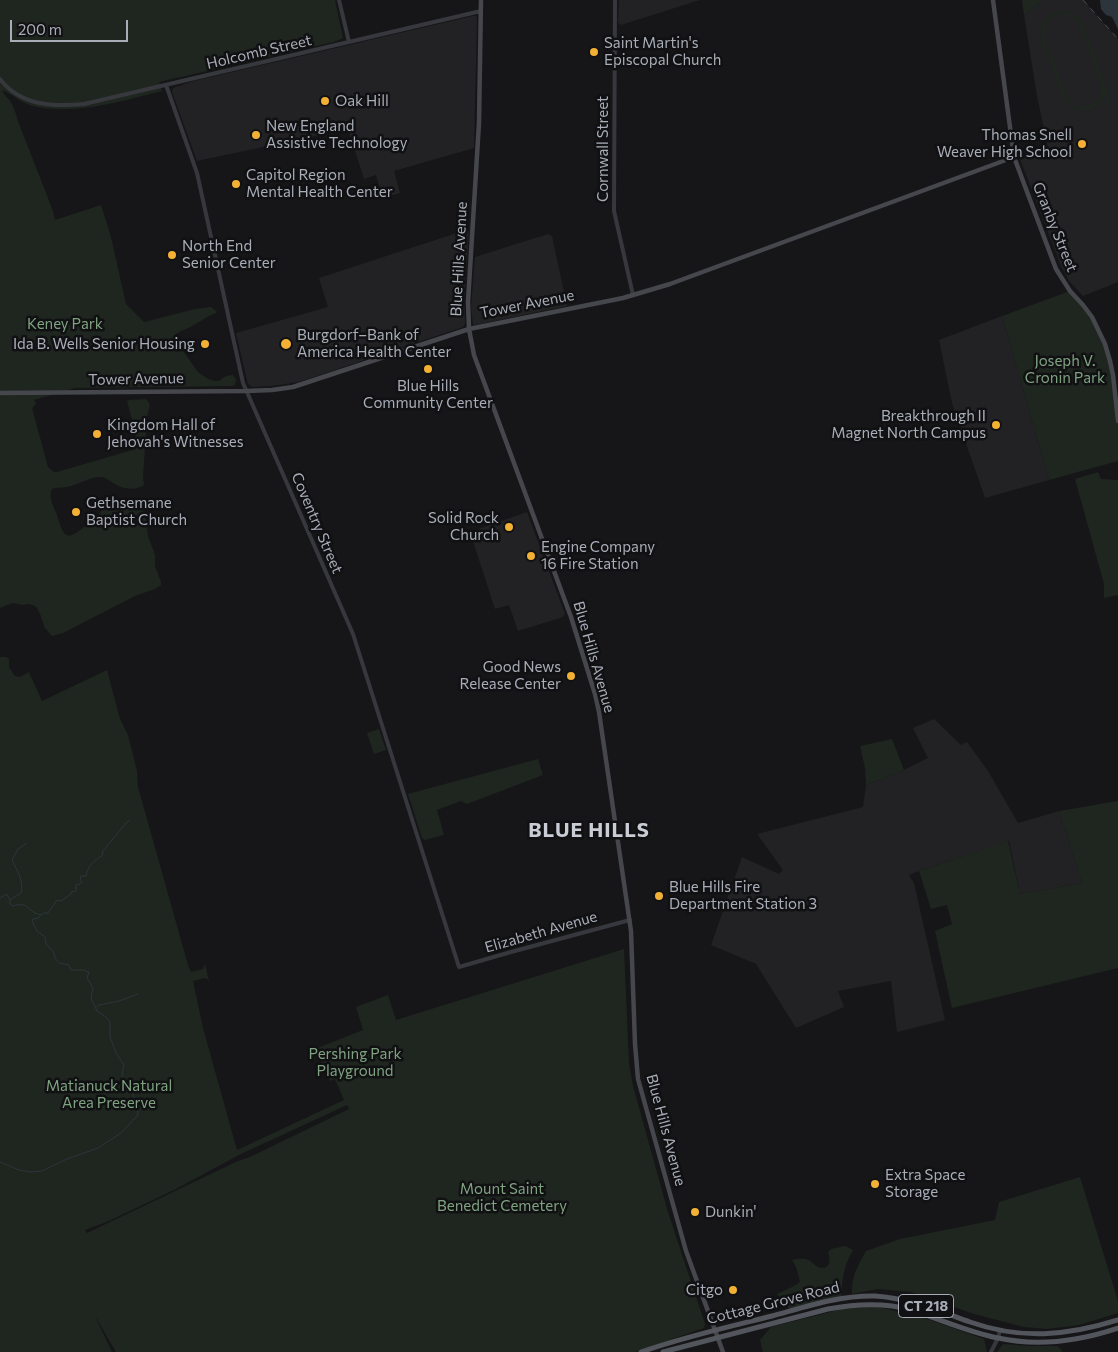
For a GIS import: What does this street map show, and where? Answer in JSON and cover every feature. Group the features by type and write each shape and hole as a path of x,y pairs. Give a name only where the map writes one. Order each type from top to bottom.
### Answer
{"main road":[{"name":"Blue Hills Avenue","path":"481,0 479,123 468,294 469,329 474,355 570,614 595,694 630,920 638,1080 686,1251 723,1352"},
{"name":"Granby Street","path":"993,0 1014,158 1056,269 1070,291 1092,317 1105,344 1112,368 1118,421"},
{"name":"Tower Avenue","path":"0,394 246,391 292,387 469,329 633,295 686,279 1014,158"},
{"name":"Cottage Grove Road","path":"640,1352 680,1339 828,1301 873,1296 910,1301 972,1323 1000,1330 1031,1334 1066,1333 1118,1320"},
{"name":"Cottage Grove Road","path":"663,1352 828,1309 862,1304 910,1310 971,1331 998,1338 1026,1342 1066,1341 1101,1334 1118,1328"}],"street":[{"path":"339,0 350,42"},
{"name":"Cornwall Street","path":"616,0 614,212 633,295"},
{"name":"Holcomb Street","path":"0,79 16,95 30,101 42,104 84,104 481,12"},
{"name":"Coventry Street","path":"166,85 196,169 242,379 353,634 459,967"},
{"name":"Elizabeth Avenue","path":"459,967 630,920"},
{"path":"991,1352 1000,1330"}],"shaded area":[{"path":"619,0 700,0 621,25 618,22"},
{"name":"Thomas Snell Weaver High School","path":"1044,0 1083,0 1118,39 1118,282 1083,296 1069,281 1061,266 1020,159 1048,148 1037,96 1024,15"},
{"path":"1100,0 1118,0 1118,29 1112,17 1106,15 1101,9"},
{"name":"Oak Hill","path":"476,16 477,19 474,148 394,171 400,193 383,198 376,175 364,179 348,129 197,161 172,92 173,88 194,81"},
{"path":"466,230 469,231 464,302 465,323 463,327 299,382 252,387 248,384 236,333 328,307 319,278"},
{"path":"548,234 552,236 567,306 473,324 471,308 475,257"},
{"name":"Breakthrough II Magnet North Campus","path":"1002,316 1049,480 985,498 952,403 939,340"},
{"path":"527,512 565,614 563,617 518,631 509,605 495,609 470,532"},
{"path":"934,719 961,745 967,742 988,771 1018,823 1059,811 1082,883 1020,894 1009,841 909,875 914,883 945,1020 897,1032 891,981 838,991 844,1007 796,1028 756,964 711,945 742,857 779,874 783,870 757,834 863,807 866,785 928,758 913,728"}],"green space":[{"name":"Keney Park","path":"0,0 335,0 343,38 334,42 159,82 162,91 98,106 49,109 24,103 2,90 14,108 55,220 101,205 111,237 126,304 144,322 195,309 211,307 216,313 175,335 183,351 198,372 208,379 215,381 220,381 222,378 233,375 236,380 235,385 232,386 75,388 34,400 36,404 32,408 48,467 54,472 136,449 135,431 127,401 146,399 150,404 147,417 144,485 133,489 126,488 118,486 105,478 96,477 71,486 52,489 51,496 61,528 69,536 94,521 107,506 124,503 141,507 145,513 148,536 155,555 155,566 161,585 135,596 63,633 52,636 45,628 35,606 13,603 0,608"},
{"path":"1022,0 1044,0 1024,15"},
{"path":"1056,12 1070,12 1076,15 1082,22 1112,101 1108,102 1105,94 1099,103 1091,109 1080,110 1068,104 1062,96 1041,35 1044,21","holes":["1062,14 1072,17 1078,23 1101,81 1101,89 1096,101 1084,107 1072,104 1067,98 1044,34 1048,22 1053,17"]},
{"name":"Joseph V. Cronin Park","path":"1070,291 1092,317 1110,361 1118,421 1118,461 1049,480 1002,316"},
{"path":"1098,472 1101,479 1118,480 1118,595 1104,598 1104,584 1075,479"},
{"path":"0,657 9,659 9,667 15,676 20,677 29,672 42,701 107,670 120,719 128,735 137,771 138,787 188,965 191,972 203,969 205,964 209,981 206,978 193,981 203,1028 237,1150 344,1100 335,1079 330,1081 315,1049 363,1030 356,1007 388,995 396,1020 624,949 629,1063 633,1086 668,1212 705,1324 704,1328 635,1352 116,1352 95,1316 112,1352 0,1352","holes":["347,1105 349,1109 87,1233 85,1230 109,1221 176,1189 241,1154"]},
{"path":"379,729 386,750 374,754 367,733"},
{"path":"892,739 904,770 866,785 865,768 860,746"},
{"path":"538,759 543,775 467,804 461,801 437,810 444,835 425,840 422,838 408,794"},
{"path":"1118,801 1118,968 952,1008 935,931 952,924 947,905 931,909 919,871 1008,841 1020,894 1082,883 1059,811"},
{"path":"1080,1177 1118,1301 1118,1313 1079,1325 1047,1329 1024,1327 974,1314 911,1292 878,1289 852,1294 854,1276 866,1251 900,1239 995,1220 999,1202"},
{"path":"845,1246 853,1250 847,1261 844,1273 842,1299 791,1311 777,1294 800,1282 792,1260 806,1259 822,1268 829,1264 828,1252 831,1249"},
{"path":"879,1307 927,1319 984,1339 987,1352 763,1352 760,1340 771,1327 846,1308"},
{"path":"1003,1344 1057,1346 1062,1352 997,1352"}],"waterway":[{"path":"41,915 48,913 57,900 61,901 71,892 76,891 76,885 82,882 81,876 86,876 88,869 96,859 102,856 103,851 130,820"},
{"path":"0,898 7,894 10,900 21,893 21,880 12,860 18,849 27,843"},
{"path":"0,1162 19,1170 42,1171 67,1159 98,1148 121,1133 138,1115 137,1103 126,1085 122,1074 124,1065 116,1053 110,1037 110,1022 97,1011 91,998 93,988 87,978 89,972 71,970 69,965 59,963 53,951 46,944 45,937 37,931 32,921 41,915 22,905 12,906 10,900"},
{"path":"97,1007 138,994"}],"railway":[{"path":"1083,0 1118,39"}],"place":[{"name":"Saint Martin's Episcopal Church","path":"594,52"},
{"name":"Oak Hill","path":"325,101"},
{"name":"New England Assistive Technology","path":"256,135"},
{"name":"Thomas Snell Weaver High School","path":"1082,144"},
{"name":"Capitol Region Mental Health Center","path":"236,184"},
{"name":"North End Senior Center","path":"172,255"},
{"name":"Ida B. Wells Senior Housing","path":"205,344"},
{"name":"Burgdorf–Bank of America Health Center","path":"286,344"},
{"name":"Blue Hills Community Center","path":"428,369"},
{"name":"Breakthrough II Magnet North Campus","path":"996,425"},
{"name":"Kingdom Hall of Jehovah's Witnesses","path":"97,434"},
{"name":"Gethsemane Baptist Church","path":"76,512"},
{"name":"Solid Rock Church","path":"509,527"},
{"name":"Engine Company 16 Fire Station","path":"531,556"},
{"name":"Good News Release Center","path":"571,676"},
{"name":"Blue Hills Fire Department Station 3","path":"659,896"},
{"name":"Extra Space Storage","path":"875,1184"},
{"name":"Dunkin'","path":"695,1212"},
{"name":"Citgo","path":"733,1290"}],"district":[{"name":"BLUE HILLS","path":"589,830"}],"park label":[{"name":"Pershing Park Playground","path":"355,1062"},
{"name":"Matianuck Natural Area Preserve","path":"109,1094"},
{"name":"Mount Saint Benedict Cemetery","path":"502,1198"}]}
